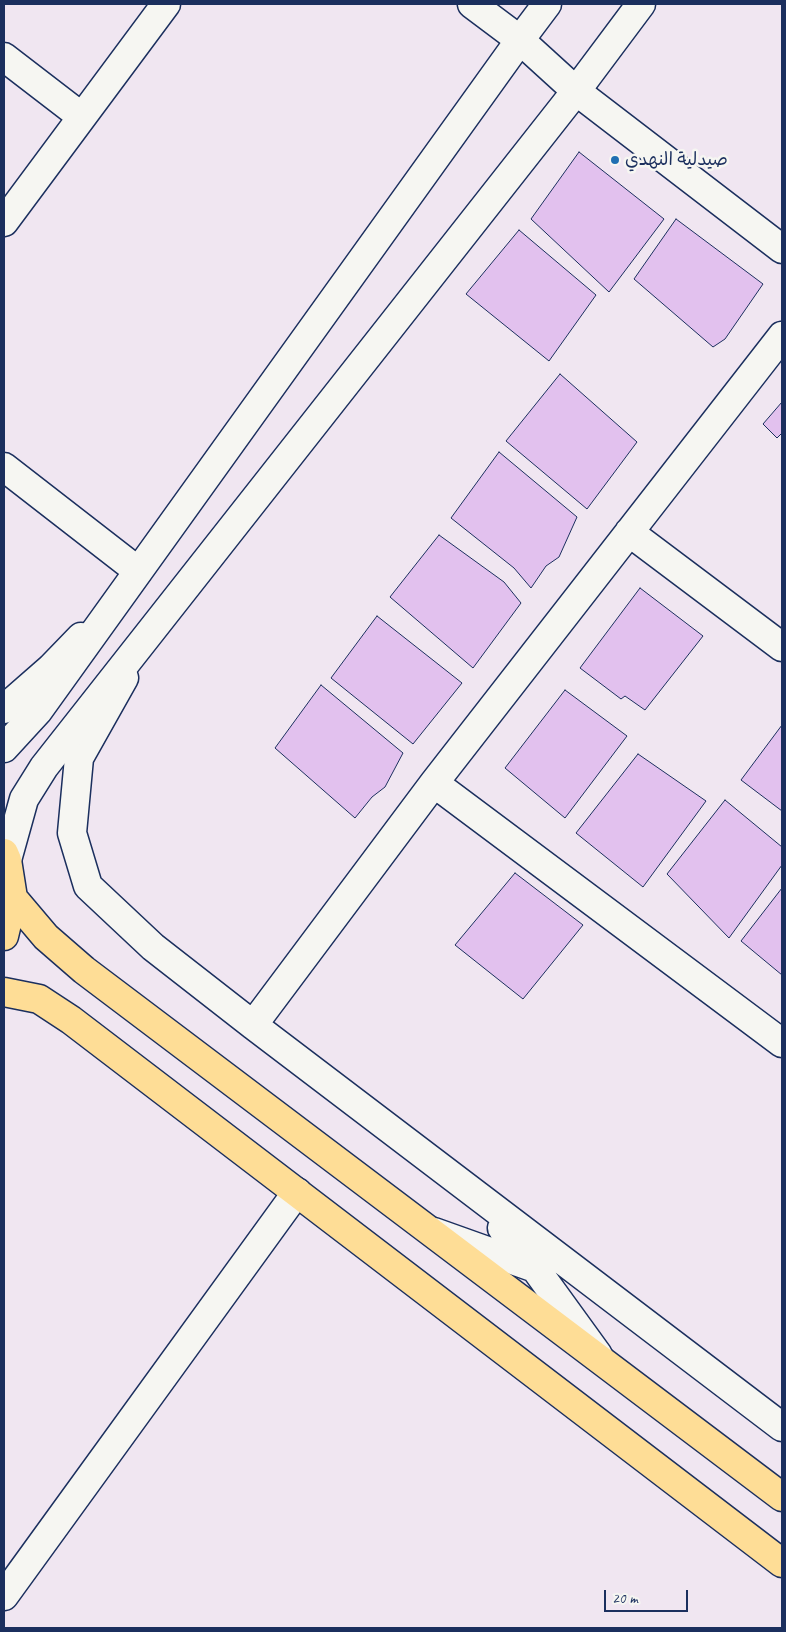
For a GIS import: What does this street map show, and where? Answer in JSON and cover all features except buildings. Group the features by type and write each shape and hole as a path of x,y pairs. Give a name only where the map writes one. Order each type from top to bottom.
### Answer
{"main road":[{"path":"4,936 13,898 6,857"},
{"path":"13,898 46,937 84,970 782,1497"},
{"path":"4,992 39,999 71,1020 782,1563"}],"street":[{"path":"4,222 166,4"},
{"path":"472,4 520,40 576,91 782,249"},
{"path":"4,748 38,711 547,4"},
{"path":"6,857 24,799 44,767 576,91 641,4"},
{"path":"4,58 82,117"},
{"path":"253,1025 434,783 782,336"},
{"path":"4,467 138,571"},
{"path":"629,532 782,647"},
{"path":"4,709 51,668 120,596"},
{"path":"151,632 79,758 72,833 88,886 153,947 253,1025 782,1427"},
{"path":"434,783 782,1043"},
{"path":"4,1596 297,1192"},
{"path":"472,1192 535,1268 604,1363"},
{"path":"426,1229 535,1268 615,1300"}],"place":[{"name":"صيدلية النهدي","path":"615,160"}]}
